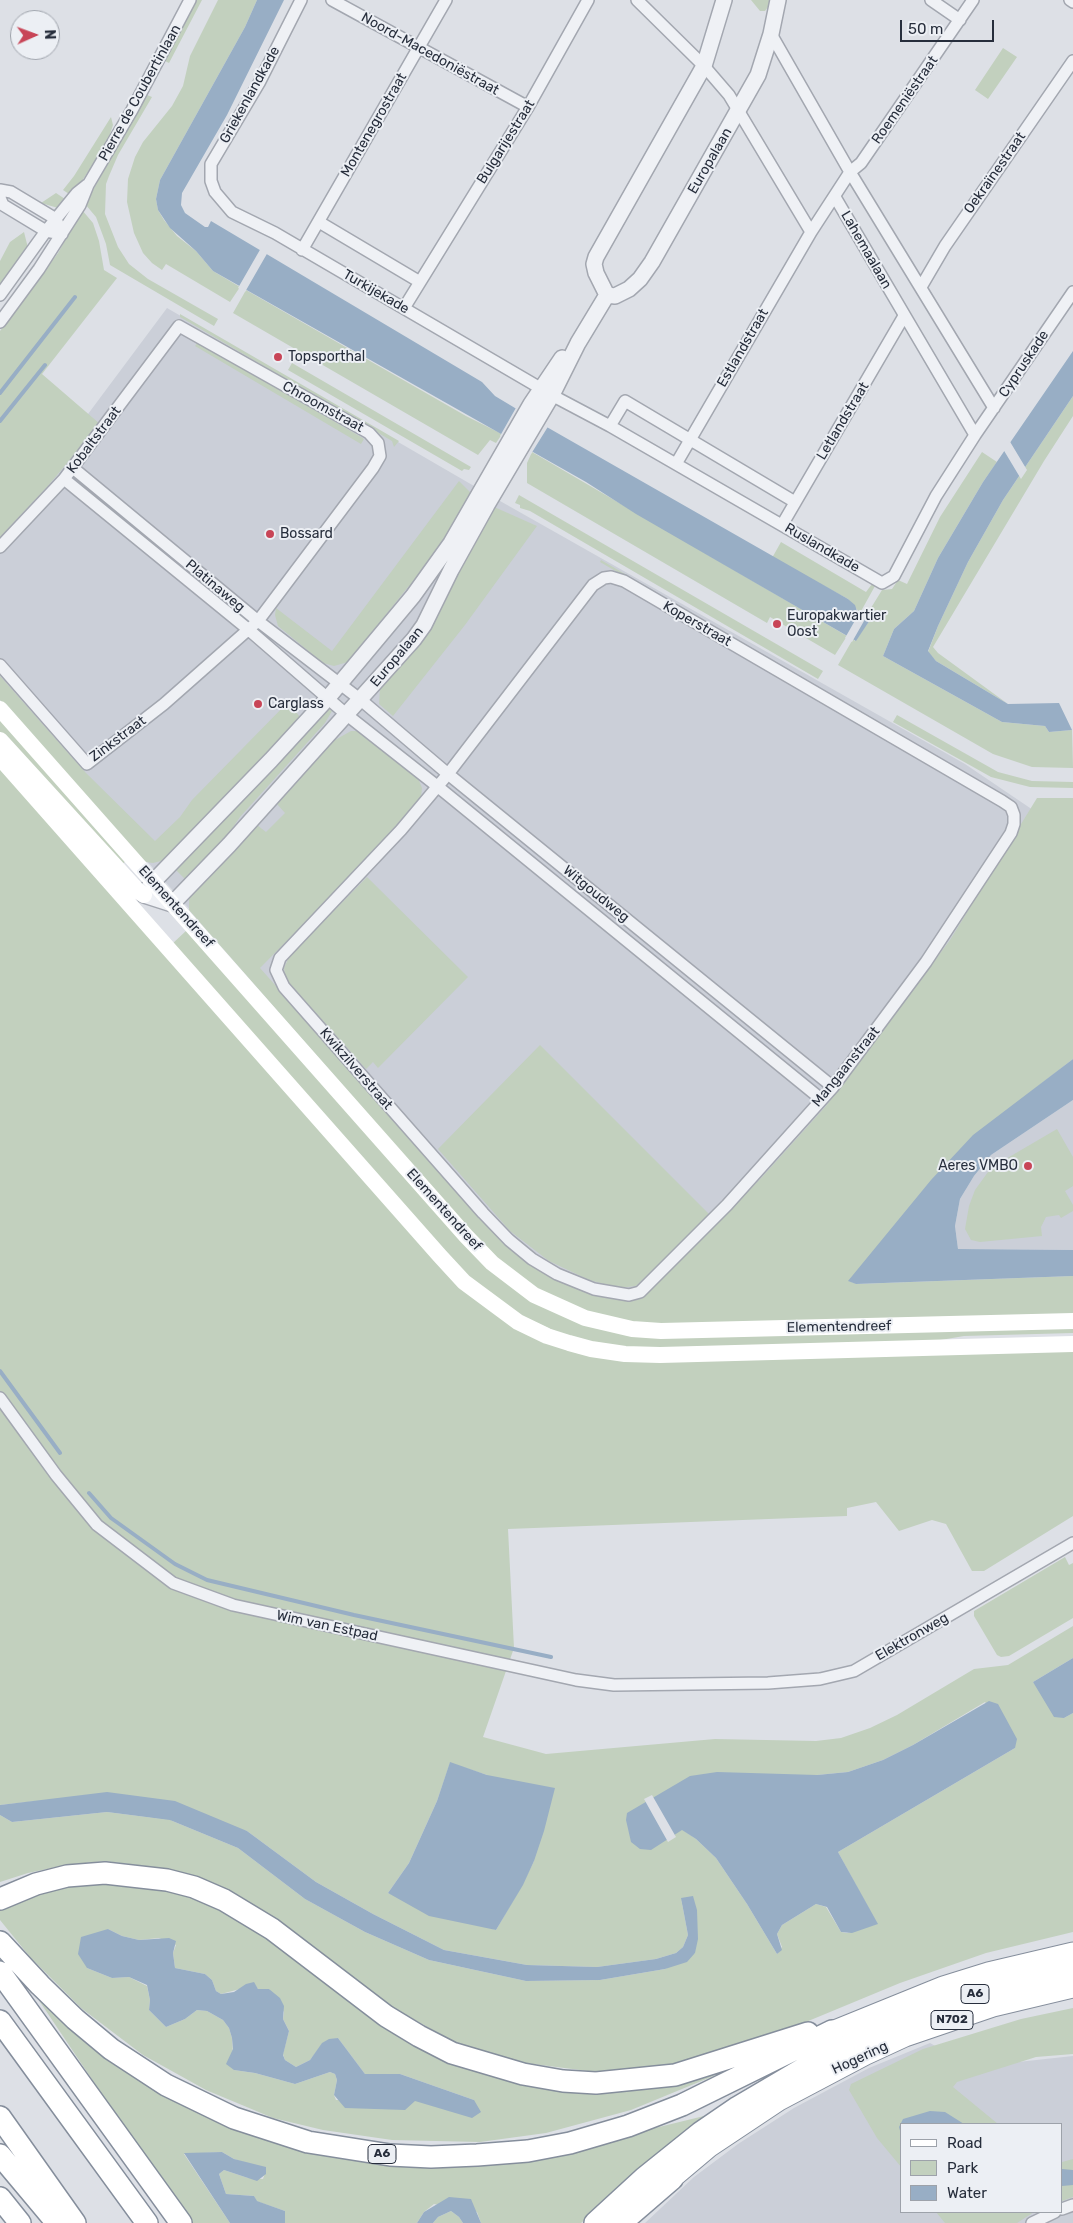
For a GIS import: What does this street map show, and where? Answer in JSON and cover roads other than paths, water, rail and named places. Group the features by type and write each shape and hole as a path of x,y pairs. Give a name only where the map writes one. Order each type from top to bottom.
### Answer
{"highway":[{"name":"A6","path":"2,1898 36,1884 67,1876 105,1873 167,1880 194,1887 224,1900 272,1929 386,2016 419,2036 452,2053 523,2074 596,2083 675,2075 720,2062 817,2050"},
{"name":"A6","path":"0,1942 75,2020 112,2049 166,2085 234,2118 298,2139 390,2155 431,2158 528,2151 570,2143 628,2126 817,2050 943,2004 986,1990 1073,1970"},
{"name":"Hogering","path":"672,2179 710,2147 748,2121 817,2050 904,2000 997,1970 1073,1952"},
{"path":"0,1972 180,2223"},
{"name":"Hogering","path":"817,2050 905,2038 1001,2004 1073,1988"},
{"path":"0,2021 147,2223"},
{"name":"A6","path":"594,2223 644,2178 700,2133 817,2050"},
{"path":"0,2117 75,2223"},
{"path":"0,2155 57,2223"},
{"path":"621,2223 672,2179"},
{"path":"635,2223 672,2179"},
{"path":"0,2198 20,2223"}],"main road":[{"name":"Elementendreef","path":"0,710 148,889 172,904 472,1243 492,1263 534,1295 585,1318 617,1326 661,1331 1073,1321"},
{"path":"0,740 138,891 148,889"},
{"name":"Elementendreef","path":"0,758 464,1282 518,1322 547,1336 591,1349 625,1354 660,1355 1073,1344"}],"street":[{"name":"Pierre de Coubertinlaan","path":"0,322 39,269 83,200 88,185 140,95 190,0"},
{"name":"Griekenlandkade","path":"216,192 211,180 211,164 259,83 301,0"},
{"name":"Noord-Macedoniëstraat","path":"332,0 528,107"},
{"name":"Montenegrostraat","path":"302,250 446,0"},
{"name":"Bulgarijestraat","path":"404,308 528,107 588,0"},
{"path":"637,0 704,66 739,111 811,232"},
{"path":"607,295 596,272 594,264 596,258 704,66 724,0"},
{"name":"Europalaan","path":"172,904 361,700 414,639 424,624 512,451 537,407 607,295 614,296 620,294 640,280 739,111 758,75 771,34 778,0"},
{"path":"931,0 960,20"},
{"name":"Roemeniëstraat","path":"835,198 850,172 861,163 973,0"},
{"name":"Lahemaalaan","path":"771,34 850,172 994,408"},
{"name":"Oekraïnestraat","path":"921,287 945,246 1073,62"},
{"name":"Pierre de Coubertinlaan","path":"0,295 46,231 77,193 88,185"},
{"path":"0,190 10,192 56,219 62,234"},
{"name":"Turkijekade","path":"216,192 232,212 275,233 547,392"},
{"path":"0,198 3,205 46,231 62,234"},
{"name":"Lahemaalaan","path":"811,232 835,198 975,435"},
{"path":"319,222 420,282"},
{"name":"Estlandstraat","path":"676,464 811,232"},
{"name":"Cypruskade","path":"975,435 1073,292"},
{"name":"Letlandstraat","path":"782,525 904,316"},
{"name":"Kobaltstraat","path":"0,547 73,468 179,326"},
{"name":"Chroomstraat","path":"179,326 369,433 378,443 380,456 374,468 258,621 249,630"},
{"name":"Ruslandkade","path":"547,392 610,426 882,583 894,576 936,496 975,435"},
{"name":"Ruslandkade","path":"610,426 625,401 795,502"},
{"name":"Europalaan","path":"148,889 328,699 413,596 512,451"},
{"name":"Platinaweg","path":"73,468 258,621 361,700"},
{"name":"Platinaweg","path":"64,479 249,630 347,715"},
{"name":"Koperstraat","path":"437,786 592,585 604,578 611,577 624,581 1002,801 1010,807 1014,815"},
{"name":"Zinkstraat","path":"0,665 88,764 164,704 249,630"},
{"name":"Witgoudweg","path":"361,700 448,774 833,1087"},
{"name":"Witgoudweg","path":"347,715 821,1099"},
{"name":"Kwikzilverstraat","path":"437,786 401,830 280,958 276,970 284,987 509,1240 532,1259 557,1274 594,1289 614,1294 629,1295 640,1292"},
{"name":"Mangaanstraat","path":"640,1292 727,1205 833,1087 926,962 1011,832 1014,824 1014,815"},
{"path":"139,916 148,889"},
{"name":"Wim van Estpad","path":"0,1398 56,1475 96,1525 173,1582 233,1606 576,1680 614,1685 737,1683"},
{"name":"Elektronweg","path":"737,1683 820,1679 854,1671 1073,1543"},
{"path":"1032,2223 1053,2213"}],"water":[{"path":"257,0 284,0 227,115 182,193 181,205 185,213 205,227 208,227 211,221 482,382 495,396 545,426 848,599 855,605 857,611 870,620 856,641 636,514 586,482 213,271 196,251 170,228 158,210 156,199 160,180 245,27"},
{"path":"1073,351 1073,396 1003,500 968,562 928,651 936,661 1008,704 1059,703 1072,730 1049,732 1045,726 1002,722 883,656 894,629 914,611 938,558 983,482"},
{"path":"1073,1059 1073,1100 991,1155 974,1176 960,1199 955,1226 958,1249 1073,1250 1073,1276 856,1284 848,1281 931,1180 973,1135"},
{"path":"1073,1658 1073,1713 1064,1718 1054,1717 1033,1682"},
{"path":"989,1701 998,1704 1017,1739 1015,1748 838,1852 878,1924 852,1933 841,1932 827,1907 816,1904 782,1925 777,1934 782,1950 777,1954 716,1858 696,1839 682,1830 651,1850 640,1849 631,1842 626,1820 627,1813 690,1776 717,1772 817,1775 848,1772 883,1760 913,1745"},
{"path":"450,1762 487,1775 555,1788 534,1861 523,1885 496,1930 429,1916 388,1893 409,1863 437,1801"},
{"path":"107,1792 175,1801 247,1831 316,1882 373,1914 444,1950 527,1965 597,1967 656,1959 676,1953 683,1947 688,1935 681,1898 693,1896 697,1910 698,1939 695,1953 687,1962 665,1969 600,1980 526,1981 429,1960 365,1932 305,1899 238,1848 170,1820 107,1812 12,1822 0,1815 0,1805"},
{"path":"108,1929 122,1936 139,1940 169,1938 176,1941 173,1953 175,1968 205,1974 212,1980 216,1991 221,1994 234,1992 246,1984 254,1982 258,1989 269,1989 280,1998 284,2006 283,2019 289,2031 283,2055 285,2060 296,2067 310,2060 322,2043 329,2039 338,2038 365,2074 400,2074 474,2100 481,2112 472,2118 415,2101 405,2110 345,2108 334,2095 337,2080 335,2074 330,2072 295,2084 255,2073 234,2070 226,2064 233,2049 229,2028 223,2020 207,2011 197,2010 185,2019 166,2027 149,2010 150,2000 147,1985 129,1977 112,1978 87,1968 78,1954 81,1937"},
{"path":"930,2111 945,2112 962,2123 901,2123 903,2119"},
{"path":"222,2152 234,2159 266,2167 266,2174 257,2181 224,2170 219,2174 226,2194 254,2196 257,2201 285,2211 285,2223 230,2223 184,2153"},
{"path":"1063,2169 1073,2170 1073,2185 1063,2186"},
{"path":"449,2197 471,2199 481,2223 463,2223 451,2211 438,2217 433,2223 417,2223 424,2212"}],"waterway":[{"path":"0,393 75,297"},
{"path":"0,421 45,365"},
{"path":"0,1371 60,1453"},
{"path":"89,1493 111,1518 175,1564 207,1580 354,1615 551,1657"}],"place":[{"name":"Topsporthal","path":"278,357"},
{"name":"Bossard","path":"270,534"},
{"name":"Europakwartier Oost","path":"777,624"},
{"name":"Carglass","path":"258,704"},
{"name":"Aeres VMBO","path":"1028,1166"}]}
